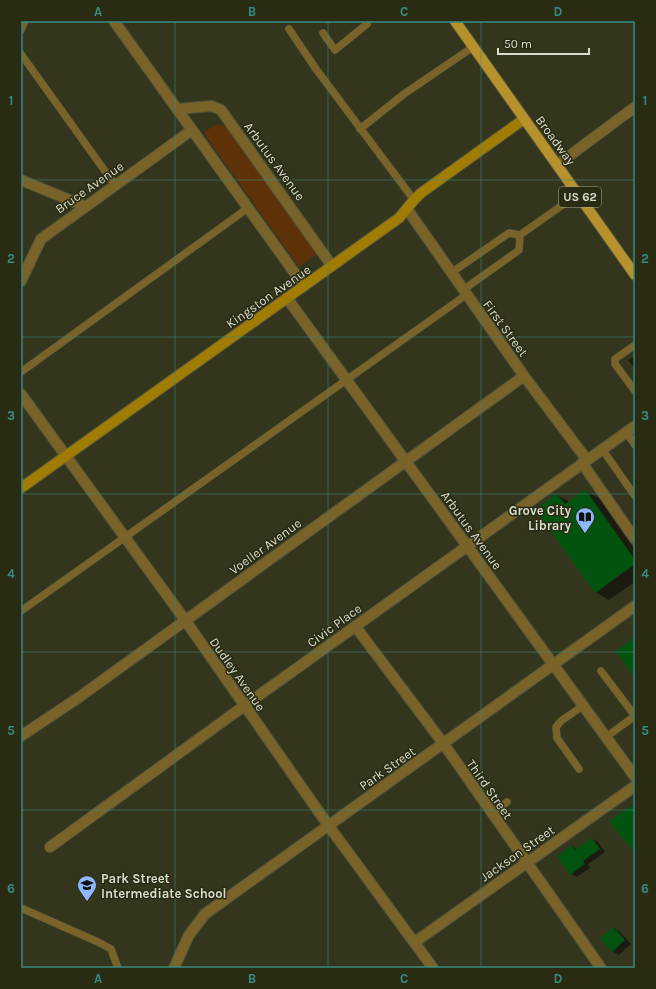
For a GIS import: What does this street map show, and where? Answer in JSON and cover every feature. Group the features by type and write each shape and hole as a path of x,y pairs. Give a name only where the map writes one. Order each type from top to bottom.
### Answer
{"main road":[{"name":"Broadway","path":"455,21 635,275"}],"street":[{"path":"114,21 304,286"},
{"name":"Arbutus Avenue","path":"177,109 209,106 221,110 332,266"},
{"path":"557,165 635,107"},
{"name":"Kingston Avenue","path":"21,488 399,218 414,200 524,119"},
{"name":"Bruce Avenue","path":"21,281 35,248 41,239 84,206 192,130"},
{"path":"21,180 84,206"},
{"name":"First Street","path":"407,209 464,293 585,461 635,539"},
{"name":"Arbutus Avenue","path":"287,298 635,777"},
{"name":"Voeller Avenue","path":"21,736 78,698 524,376"},
{"name":"Dudley Avenue","path":"21,394 185,620 328,825 433,968"},
{"name":"Civic Place","path":"50,847 355,626 635,426"},
{"name":"Park Street","path":"174,968 189,935 205,914 635,606"},
{"name":"Third Street","path":"355,626 443,743 491,814 601,968"},
{"name":"Jackson Street","path":"415,942 635,786"}],"lane":[{"path":"21,30 25,21"},
{"path":"323,34 335,50 367,24"},
{"path":"289,29 414,200"},
{"path":"360,128 409,90 473,47"},
{"path":"21,54 115,185"},
{"path":"451,273 509,233 520,235 578,194"},
{"path":"21,372 248,208"},
{"path":"21,612 346,380 464,293 519,250 520,235"},
{"path":"635,345 615,359 615,364 635,391"},
{"path":"626,432 635,444"},
{"path":"602,449 635,496"},
{"path":"601,671 635,716 606,737"},
{"path":"579,769 557,738 556,727 561,721 584,706"},
{"path":"491,814 507,802"},
{"path":"21,908 111,949 118,968"}],"shaded area":[{"path":"218,124 229,128 317,254 299,267 207,138 205,131"}],"building":[{"name":"Grove City Library","path":"585,489 635,560 635,564 595,593 535,509 557,494 565,504"},
{"path":"635,637 635,678 616,651"},
{"path":"631,806 635,813 635,852 609,821"},
{"path":"592,838 600,849 583,861 585,864 570,875 557,856 572,845 575,850"},
{"path":"613,927 625,940 612,952 600,939"}],"place":[{"name":"Grove City Library","path":"585,534"},
{"name":"Park Street Intermediate School","path":"87,902"}]}
